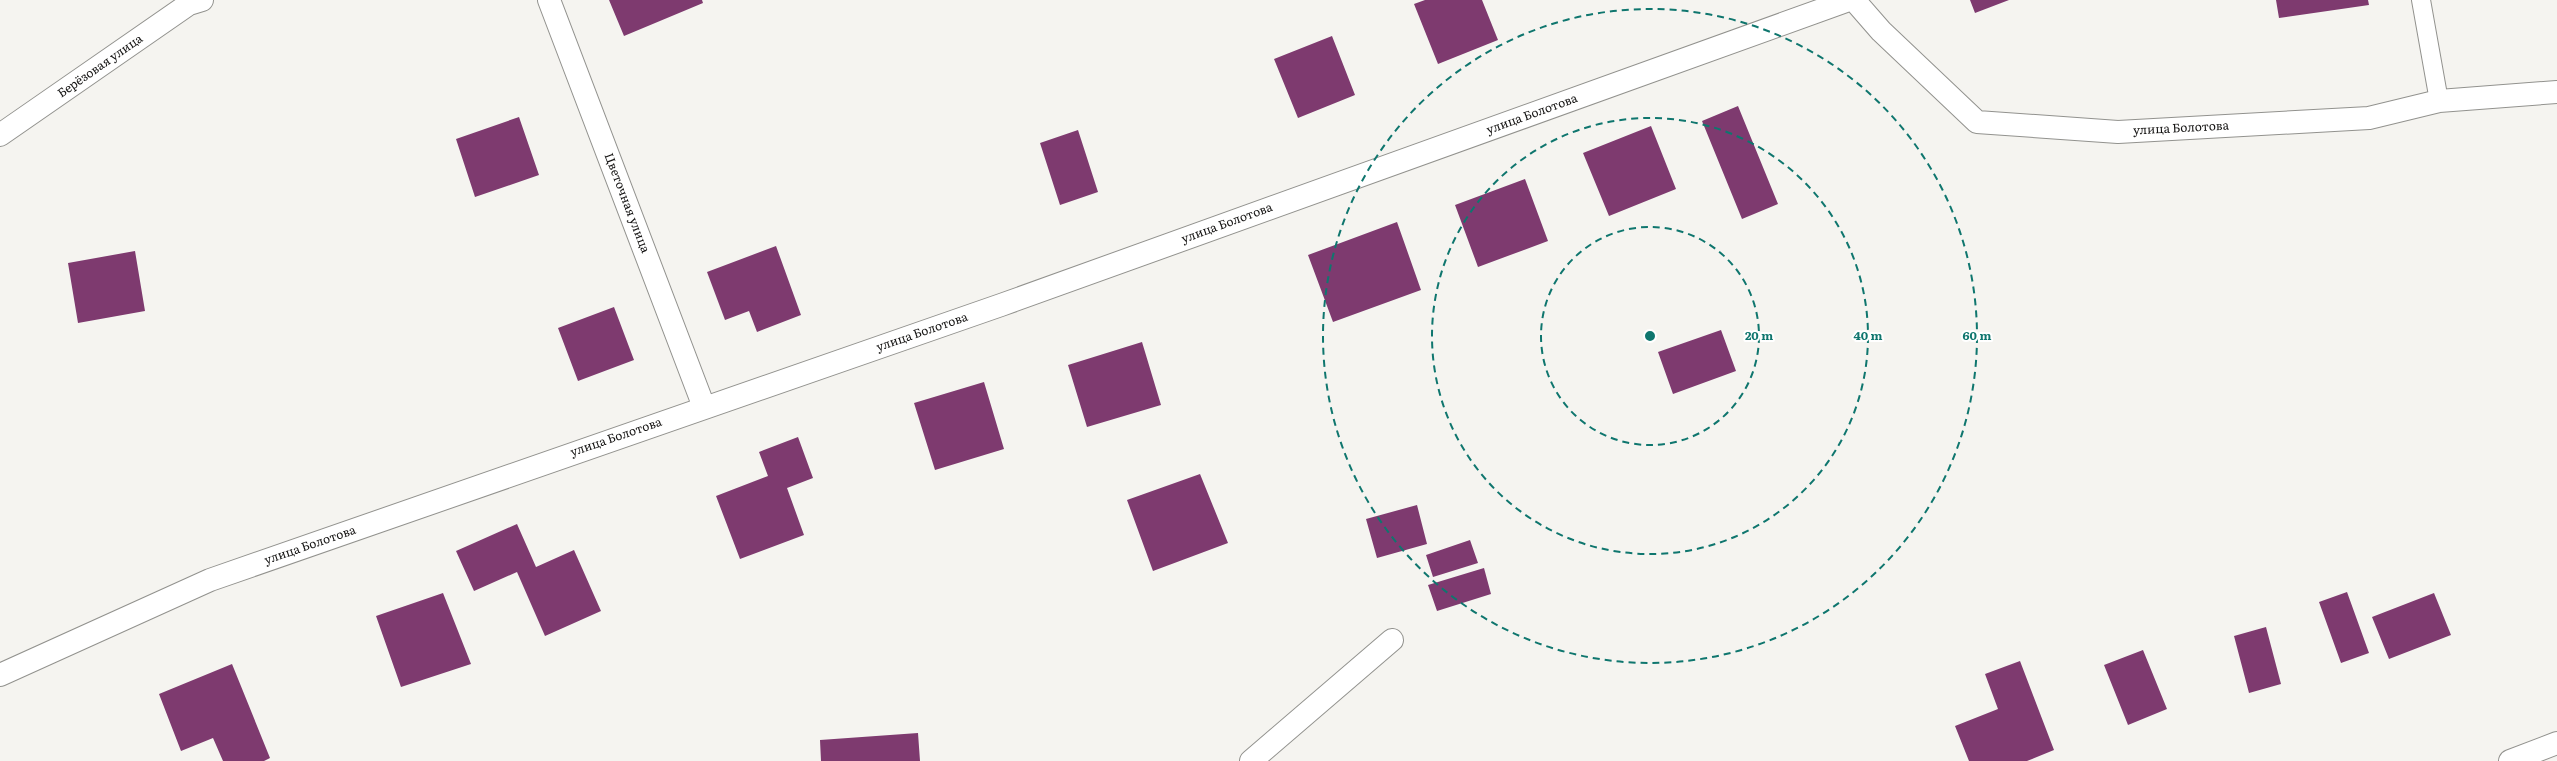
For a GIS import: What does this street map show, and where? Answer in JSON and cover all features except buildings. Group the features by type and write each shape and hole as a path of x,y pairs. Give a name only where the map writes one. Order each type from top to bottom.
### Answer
{"street":[{"name":"Берёзовая улица","path":"0,135 189,4 202,0"},
{"name":"Цветочная улица","path":"549,0 704,407"},
{"name":"улица Болотова","path":"0,675 210,580 1001,305 1849,0"},
{"name":"улица Болотова","path":"1854,0 1881,32 1977,122 2118,132 2369,118 2439,101 2557,92"},
{"path":"1251,761 1392,640"},
{"path":"2510,761 2557,743"}],"lane":[{"path":"2421,0 2439,101"}]}
